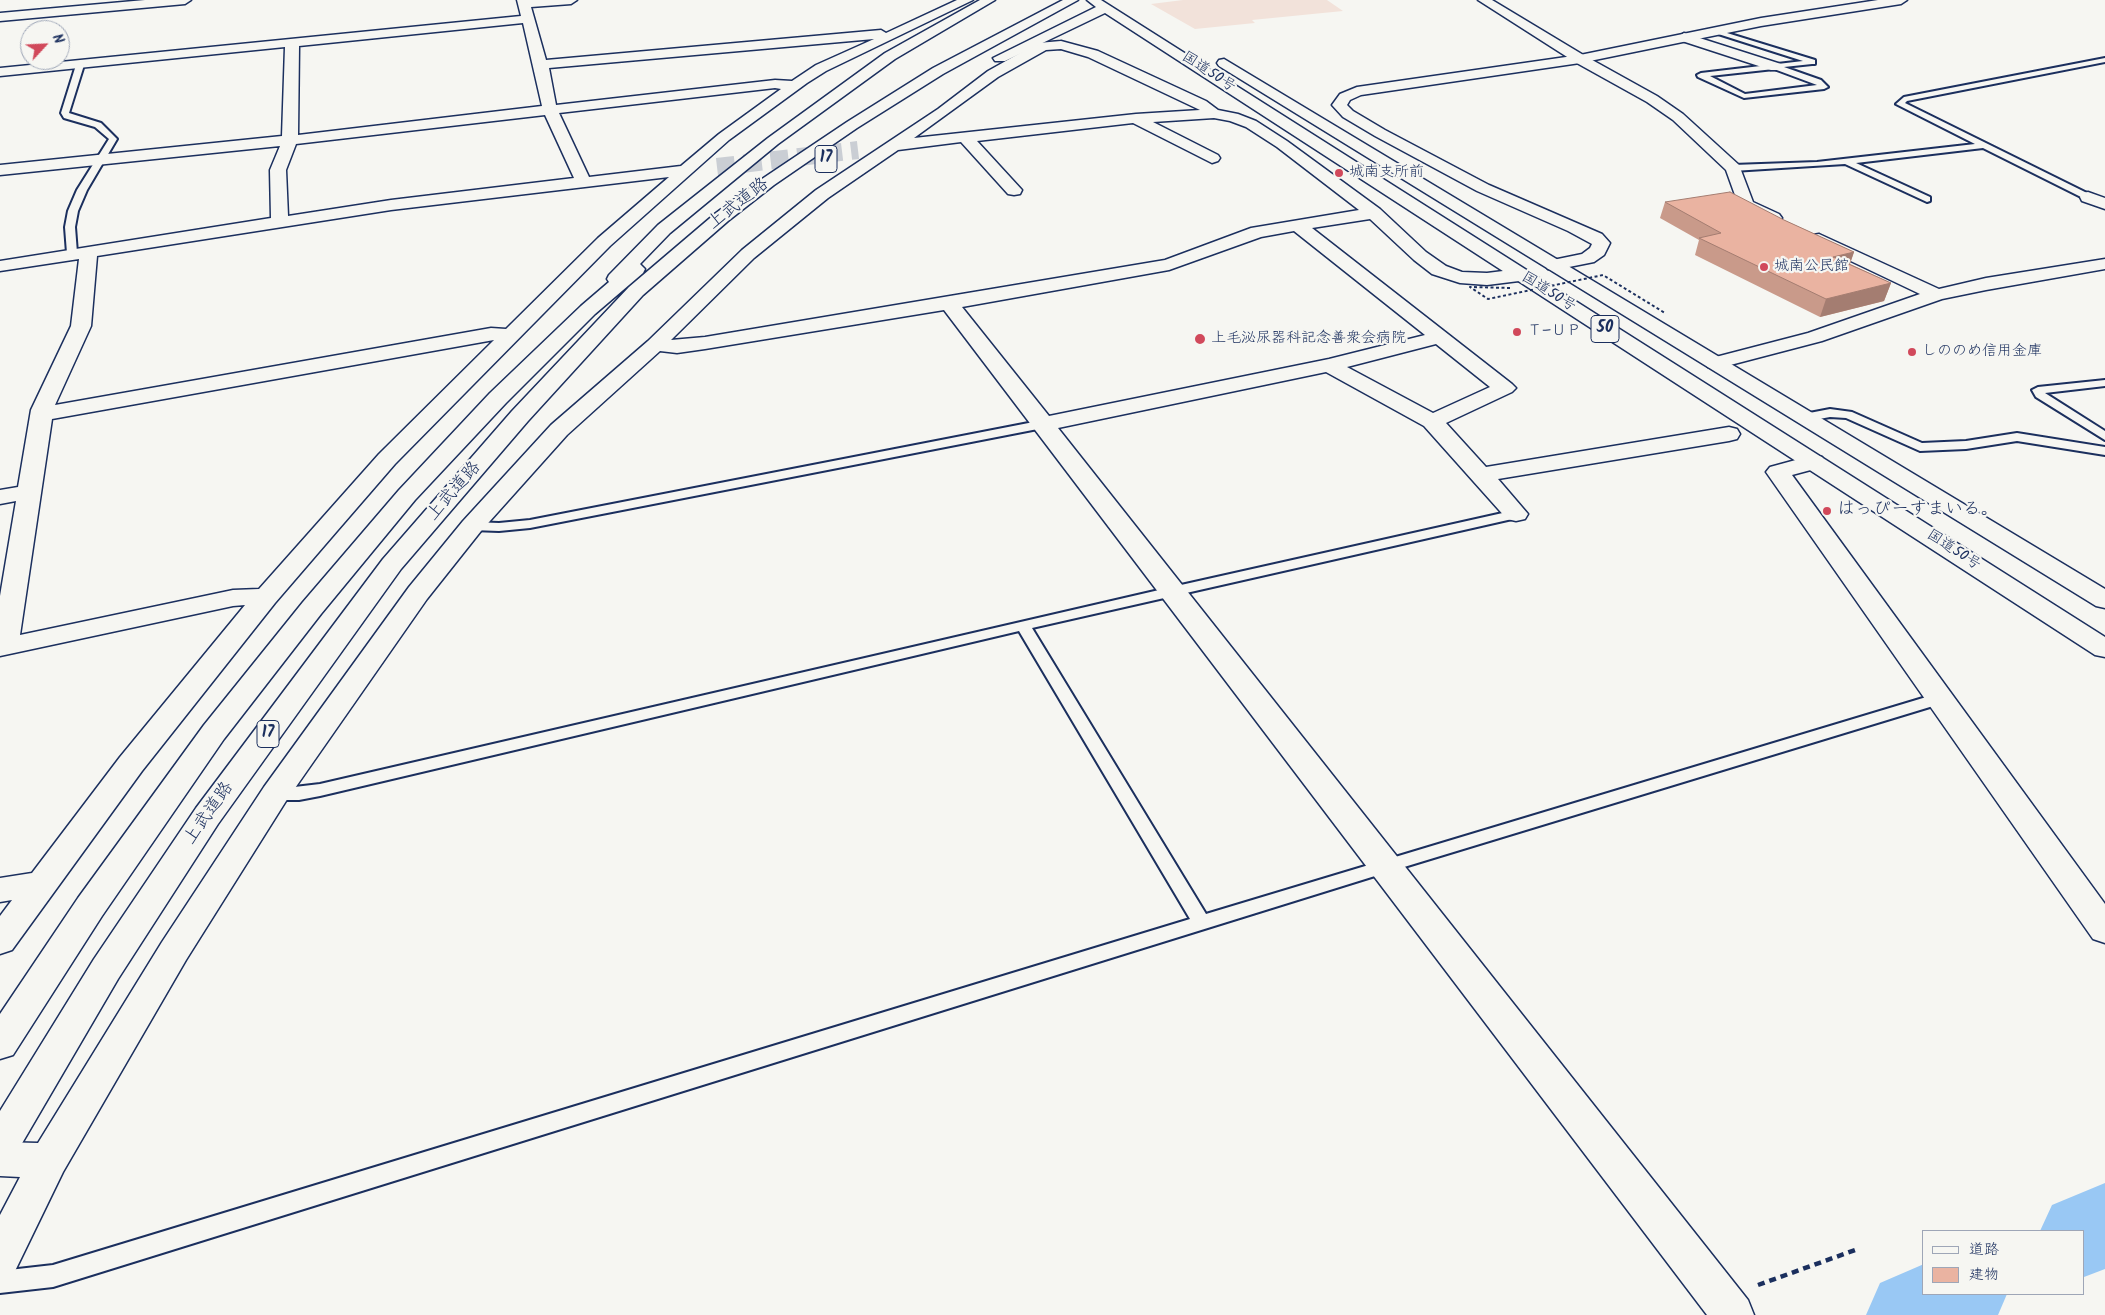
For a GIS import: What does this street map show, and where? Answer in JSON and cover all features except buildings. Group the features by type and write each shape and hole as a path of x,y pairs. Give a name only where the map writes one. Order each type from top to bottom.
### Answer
{"main road":[{"path":"42,20 53,0"},
{"path":"0,17 185,0"},
{"path":"571,0 524,2 541,65 550,109 583,181"},
{"name":"17","path":"588,310 645,247 664,229 773,141 883,60 967,6 989,0"},
{"name":"17","path":"967,6 1002,0"},
{"path":"1020,12 1046,0"},
{"path":"1484,0 1580,59 1659,104 1702,137 1732,168 1746,205 1789,225"},
{"path":"1554,265 1588,258 1598,251 1601,243 1596,238 1574,227 1483,188 1380,133 1348,114 1339,105 1345,97 1357,91 1580,59 1714,31 1901,0"},
{"name":"上武道路","path":"0,1145 106,970 207,816 392,564 520,416 636,291 722,217 768,182 909,88 1070,1"},
{"path":"959,80 1066,27 1104,2"},
{"name":"国道50号","path":"1104,2 1146,33 1515,282 1814,462 2105,649"},
{"name":"国道50号","path":"1104,2 1146,16 1270,90 1803,418 2105,600"},
{"path":"0,941 40,884 131,764 266,598 387,459 604,242 683,170 794,85 821,68 893,34 967,6"},
{"path":"70,65 528,19"},
{"path":"1066,27 1106,24 1128,27 1146,33"},
{"path":"541,65 893,34"},
{"path":"1684,37 1776,67"},
{"path":"280,221 277,189 278,170 290,140 292,43"},
{"path":"0,1257 49,1160 174,952 275,794 418,593 472,526 559,430 655,345 748,254 822,194 889,146 943,112 1001,69 1050,44 1061,45 1093,54 1201,104 1214,114"},
{"path":"0,72 21,70"},
{"path":"0,170 290,140 775,84 794,85"},
{"name":"17","path":"577,355 697,253 739,220 819,163 917,103"},
{"path":"858,150 1136,118 1214,114 1233,117 1251,124 1282,144 1374,212 1420,256 1439,270 1460,277 1515,282"},
{"path":"1136,118 1212,158"},
{"path":"965,137 1014,190"},
{"name":"上武道路","path":"0,1044 90,907 208,740 312,608 407,495 498,398 588,310 705,213 780,157"},
{"path":"0,266 280,221 488,192 717,167"},
{"path":"2088,197 2105,193"},
{"path":"2088,197 2105,204"},
{"path":"655,345 678,347 705,343 1169,265 1257,232 1374,212"},
{"path":"1297,225 1505,388 1432,421"},
{"path":"1806,234 1937,295"},
{"path":"80,252 81,326 41,414 3,648 233,598 266,598"},
{"path":"1715,363 1815,337 1937,295 1986,284 2105,264"},
{"path":"950,303 1729,1309"},
{"path":"41,414 478,336 510,334"},
{"path":"1044,424 1329,365 1440,338"},
{"path":"1329,365 1432,421 1482,474 1516,514"},
{"path":"1482,474 1729,434"},
{"path":"1814,462 1778,472 1938,699 2105,930"},
{"path":"0,497 28,492"},
{"path":"0,890 40,884"},
{"path":"0,1159 49,1160"}],"lane":[{"path":"1714,31 1812,62 1776,67 1766,69 1701,75 1744,96 1824,87 1818,82 1776,67"},
{"path":"2088,197 1900,104 1904,98 2105,60"},
{"path":"80,64 65,112 67,116 98,125 110,134 113,143 100,159 72,211 70,227 80,252"},
{"path":"1732,168 1846,162 1982,146"},
{"path":"1846,162 1927,199"},
{"path":"2105,383 2038,390 2040,395 2105,436"},
{"path":"1803,418 1830,413 1848,415 1920,447 1966,445 2017,437 2105,450"},
{"path":"472,526 499,527 530,524 1044,424"},
{"path":"275,794 299,794 320,790 1172,591 1516,514"},
{"path":"1024,626 1202,922"},
{"path":"0,1282 53,1276 1202,922 1938,699"}],"path":[{"path":"1515,282 1470,287 1488,299 1603,276 1665,313"},
{"path":"1729,1309 1858,1249"}],"shaded area":[{"path":"1183,0 1327,0 1343,11 1252,20 1255,23 1195,29 1151,4"}],"waterway":[{"path":"2085,1235 2105,1225"},
{"path":"1914,1315 1958,1295"}],"tunnel":[{"path":"717,167 858,150"}],"place":[{"name":"城南支所前","path":"1339,173"},
{"name":"城南公民館","path":"1764,267"},
{"name":"Ｔ−ＵＰ","path":"1517,332"},
{"name":"上毛泌尿器科記念善衆会病院","path":"1200,339"},
{"name":"しののめ信用金庫","path":"1912,352"},
{"name":"はっぴーすまいる。","path":"1827,511"}]}
